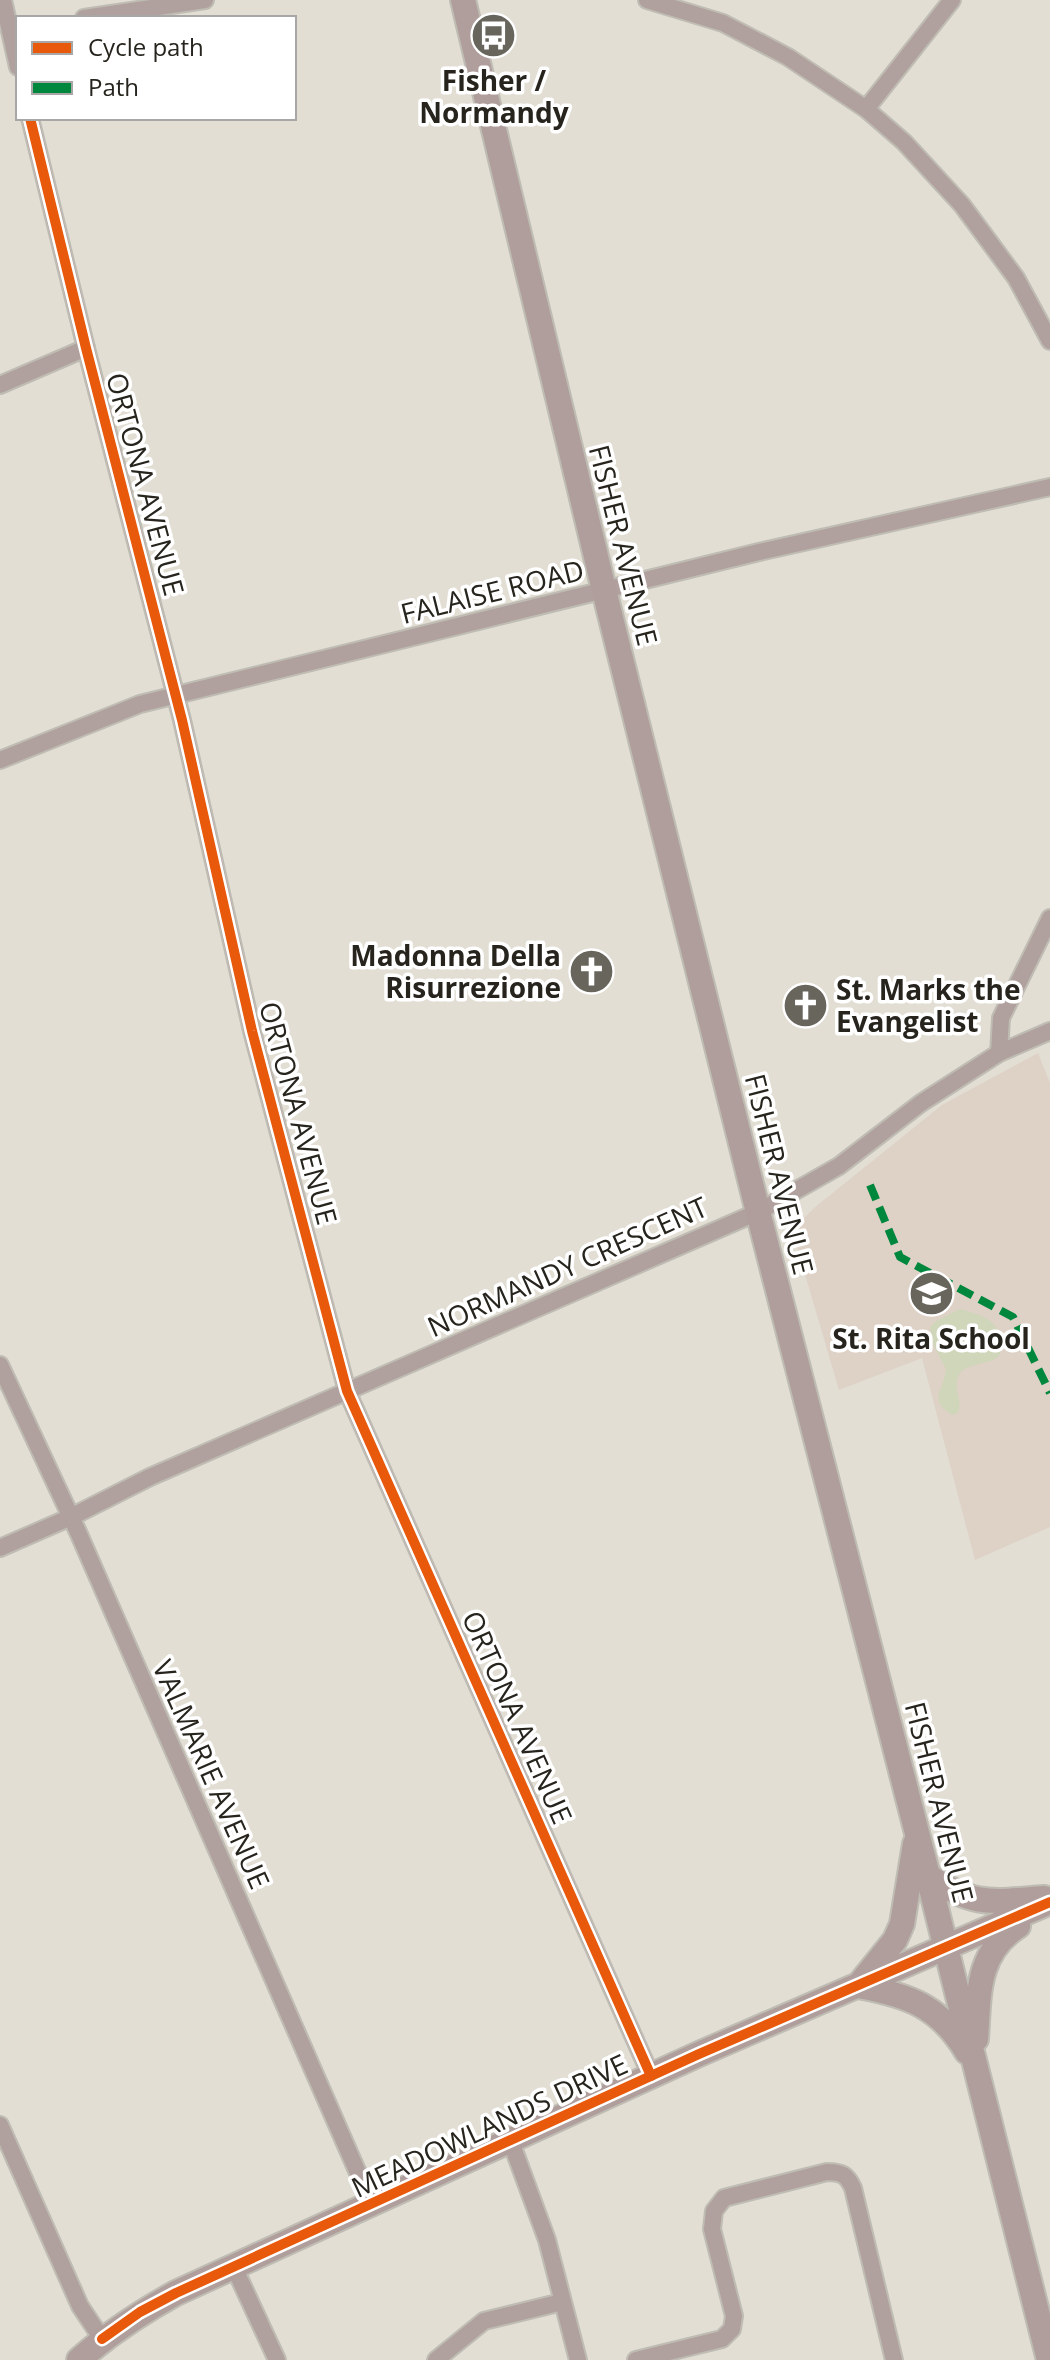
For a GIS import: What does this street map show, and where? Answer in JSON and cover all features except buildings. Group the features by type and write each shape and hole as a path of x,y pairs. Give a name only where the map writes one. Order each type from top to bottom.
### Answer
{"main road":[{"name":"FISHER AVENUE","path":"463,0 604,590 758,1212 975,2065 1045,2320 1049,2360"},
{"path":"917,1832 902,1924 895,1940 858,1986 892,1992 918,2001 956,2034 975,2065"},
{"path":"928,1876 970,1900 1050,1902"},
{"path":"975,2065 980,1988 987,1961 1001,1937 1050,1902"},
{"name":"MEADOWLANDS DRIVE","path":"79,2360 140,2312 234,2267 651,2076 1050,1902"}],"street":[{"path":"3,0 16,60"},
{"path":"97,16 205,0"},
{"path":"647,0 723,23 788,57 866,109 904,142 962,205 1016,278 1050,341"},
{"path":"866,109 952,0"},
{"name":"ORTONA AVENUE","path":"30,120 176,696 252,1031 347,1391 651,2076"},
{"path":"0,385 86,348"},
{"name":"FALAISE ROAD","path":"0,760 140,704 759,552 1050,487"},
{"path":"999,1053 1001,1018 1050,918"},
{"name":"NORMANDY CRESCENT","path":"0,1548 150,1477 758,1212 839,1166 921,1103 999,1053 1050,1031"},
{"name":"VALMARIE AVENUE","path":"0,1365 71,1517 372,2205"},
{"path":"0,2125 80,2306 102,2339"},
{"path":"511,2142 547,2240 578,2360"},
{"path":"636,2360 722,2339 732,2329 734,2316 712,2229 714,2211 724,2198 827,2172 847,2176 853,2188 894,2360"},
{"path":"234,2267 277,2360"},
{"path":"436,2360 484,2321 562,2302"}],"shaded area":[{"name":"St. Rita School","path":"1038,1053 1050,1083 1050,1527 975,1560 922,1358 839,1390 792,1230 814,1208 942,1105"}],"green space":[{"path":"960,1309 994,1324 1002,1347 994,1359 963,1370 958,1377 958,1413 952,1415 940,1404 939,1394 946,1369 933,1344 930,1327"}],"marked path":[{"path":"870,1185 900,1257 1013,1317 1050,1393"}],"cycle path":[{"path":"30,120 182,720 252,1031 347,1391 651,2076"},
{"path":"102,2339 140,2312 176,2293 699,2054 1050,1902"}],"place":[{"name":"Fisher / Normandy","path":"494,36"},
{"name":"Madonna Della Risurrezione","path":"592,971"},
{"name":"St. Marks the Evangelist","path":"805,1005"},
{"name":"St. Rita School","path":"931,1294"}]}
